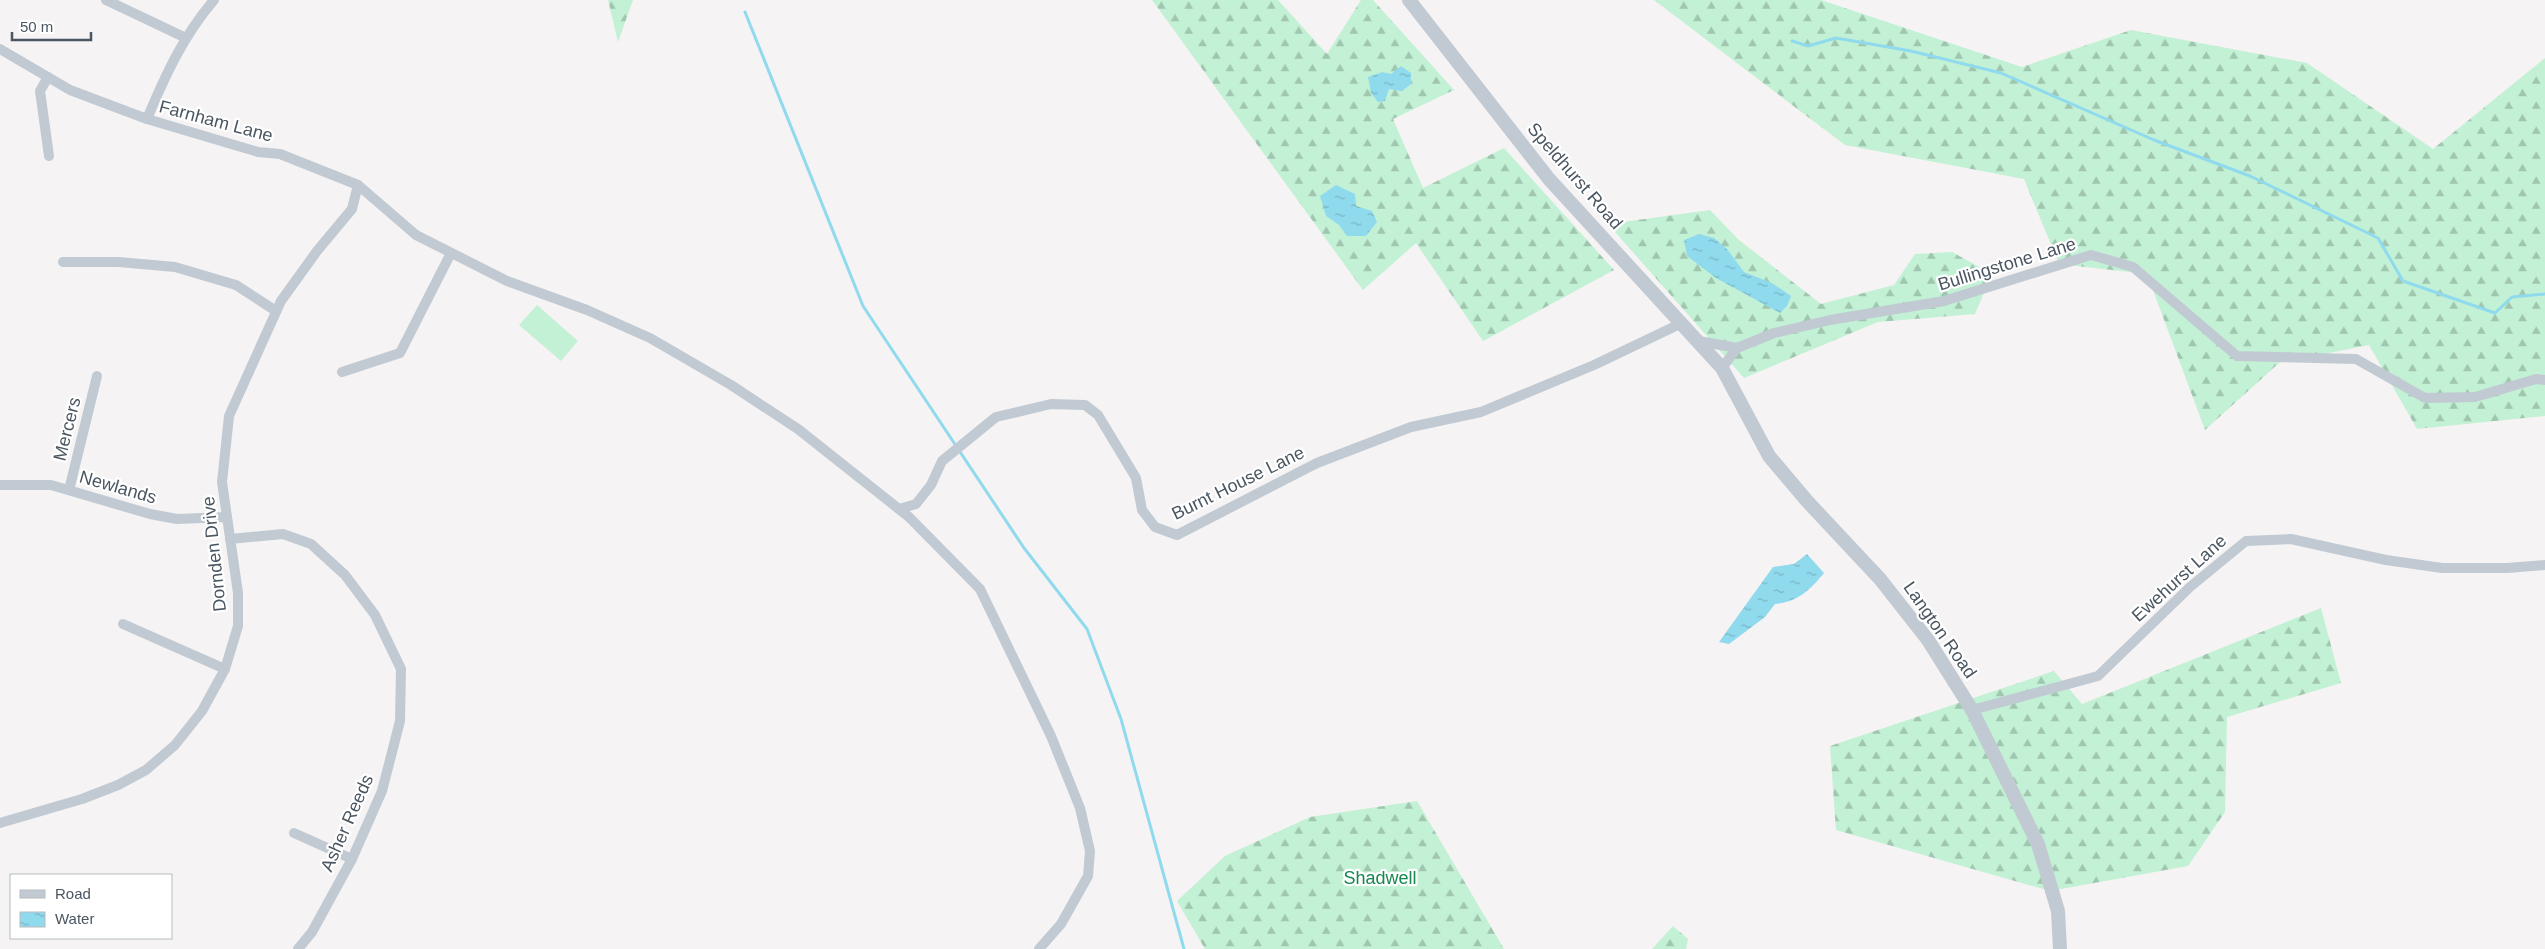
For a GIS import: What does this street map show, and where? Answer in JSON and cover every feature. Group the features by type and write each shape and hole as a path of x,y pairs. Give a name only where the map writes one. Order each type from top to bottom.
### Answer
{"street":[{"path":"106,0 186,38"},
{"path":"147,120 170,65 186,38 214,0"},
{"name":"Speldhurst Road","path":"1409,0 1549,179 1722,368"},
{"name":"Farnham Lane","path":"0,49 70,90 147,120 258,152 280,154 358,185 416,235 507,281 587,310 658,342 731,385 798,429 899,509 980,589 1047,728 1080,808 1090,852 1088,876 1061,924 1039,949"},
{"path":"48,77 40,91 49,156"},
{"name":"Dornden Drive","path":"0,823 82,799 118,785 146,770 175,745 202,711 225,669 238,626 238,593 222,482 229,416 281,301 317,251 352,209 358,185"},
{"path":"342,372 400,353 451,253"},
{"name":"Bullingstone Lane","path":"1737,348 1774,333 1830,320 1944,301 2091,256 2133,268 2237,356 2356,359 2425,398 2475,397 2536,379 2545,380"},
{"path":"63,262 118,262 175,267 236,284 276,312"},
{"name":"Burnt House Lane","path":"899,509 916,504 931,485 942,461 996,417 1051,404 1085,405 1098,415 1136,478 1142,510 1155,527 1177,535 1317,463 1410,427 1481,412 1594,365 1682,323"},
{"path":"1698,341 1737,348 1722,368"},
{"name":"Langton Road","path":"1722,368 1769,456 1807,501 1880,579 1913,620 1972,710 2038,844 2058,911 2060,949"},
{"name":"Mercers","path":"69,490 96,376"},
{"name":"Newlands","path":"0,485 29,484 69,490 150,514 177,519 227,516"},
{"name":"Asher Reeds","path":"230,539 283,534 311,544 345,575 375,616 401,669 400,720 384,782 352,859 312,932 298,949"},
{"name":"Ewehurst Lane","path":"1972,710 2098,676 2190,587 2246,540 2291,539 2386,560 2442,568 2507,568 2545,564"},
{"path":"123,624 225,669"},
{"path":"294,832 352,859"}],"green space":[{"path":"608,0 633,0 618,42"},
{"path":"1152,0 1278,0 1327,54 1361,0 1373,0 1454,90 1393,119 1423,188 1504,148 1614,270 1483,341 1416,243 1363,290"},
{"path":"1654,0 1821,0 2022,67 2131,30 2307,63 2433,149 2545,58 2545,416 2417,429 2369,345 2279,363 2205,430 2147,274 2059,264 2024,179 1845,145"},
{"path":"1710,210 1739,240 1821,304 1894,285 1915,254 1952,252 1992,274 1975,314 1878,322 1744,378 1608,224"},
{"path":"537,305 578,341 561,361 519,325"},
{"path":"2321,608 2341,683 2227,717 2225,812 2188,866 2050,891 1836,830 1830,746 2054,671 2082,704"},
{"name":"Shadwell","path":"1417,801 1504,949 1205,949 1177,901 1225,856 1310,817"},
{"path":"1673,926 1688,939 1686,949 1652,949"}],"water":[{"path":"1401,66 1411,73 1411,84 1402,91 1389,89 1385,101 1378,102 1371,93 1368,77 1382,72 1391,74"},
{"path":"1336,185 1355,194 1356,206 1372,211 1377,222 1366,236 1347,236 1339,225 1326,216 1320,196"},
{"path":"1699,234 1714,238 1727,249 1744,272 1772,283 1791,296 1787,306 1780,313 1716,278 1687,256 1684,240"},
{"path":"1807,554 1824,573 1814,585 1797,598 1775,604 1765,617 1729,644 1719,642 1773,567 1794,564"}],"waterway":[{"path":"745,12 863,306 1024,548 1087,629 1121,719 1184,949"},
{"path":"1792,41 1808,46 1836,38 1911,51 2001,73 2154,140 2250,176 2378,238 2403,281 2495,313 2512,297 2545,294"}]}
